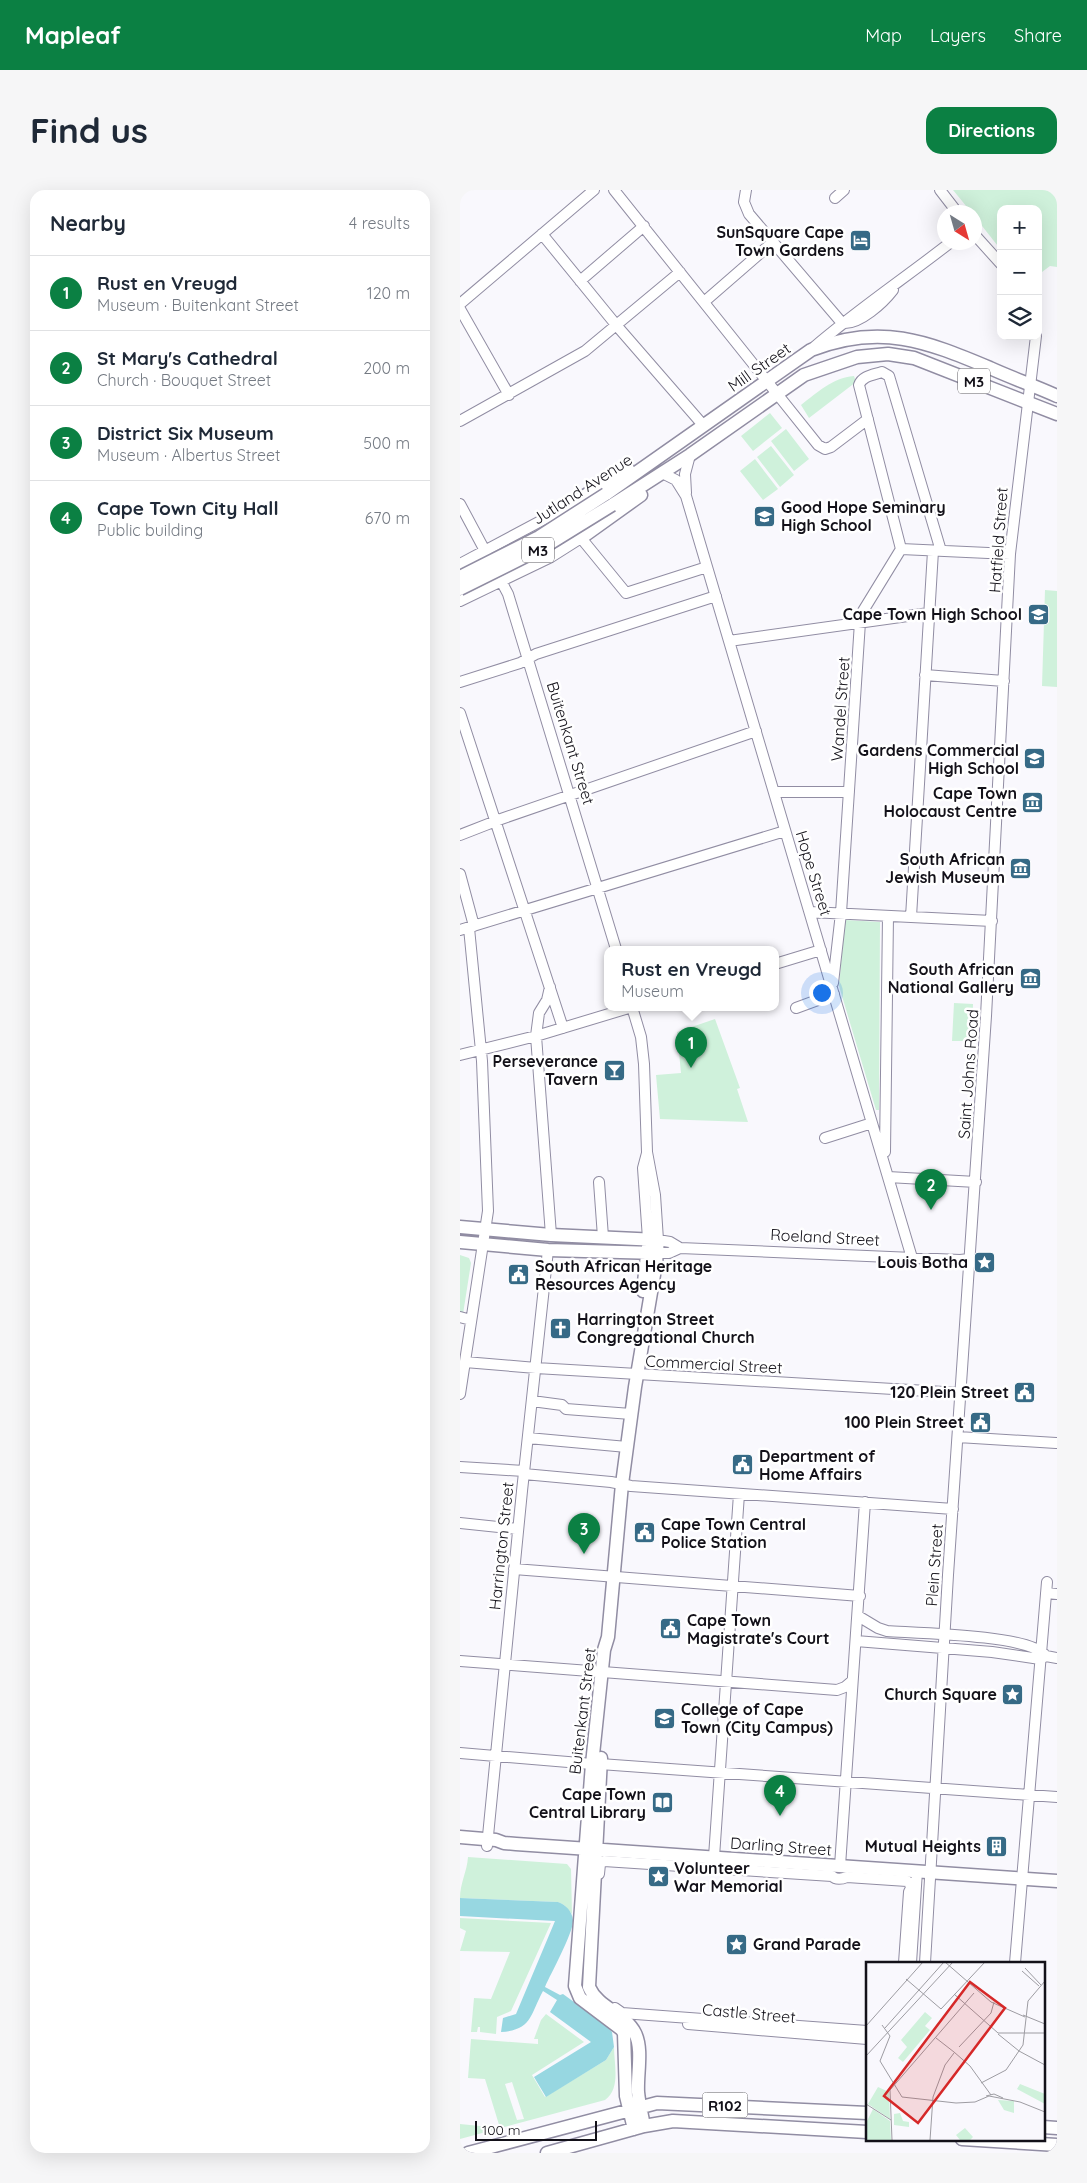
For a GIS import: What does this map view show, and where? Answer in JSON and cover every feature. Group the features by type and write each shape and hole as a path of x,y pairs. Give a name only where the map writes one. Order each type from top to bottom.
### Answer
{"main road":[{"name":"M3","path":"811,350 856,338 876,336 906,338 949,351 1057,396"},
{"name":"Mill Street","path":"691,434 811,350"},
{"name":"M3","path":"778,394 804,375 823,367 857,357 888,354 931,364 1057,414"},
{"name":"Mill Street","path":"660,475 778,394"},
{"name":"Jutland Avenue","path":"460,589 558,538 691,434"},
{"path":"565,508 664,447 691,434"},
{"name":"Jutland Avenue","path":"460,577 660,475"},
{"path":"581,538 629,504 660,475"},
{"name":"Roeland Street","path":"460,1227 551,1235 653,1240"},
{"name":"Buitenkant Street","path":"590,1849 622,1484 653,1253 653,1240"},
{"name":"Roeland Street","path":"460,1242 548,1250 653,1253"},
{"name":"Darling Street","path":"460,1837 504,1844 1057,1881"},
{"name":"Darling Street","path":"460,1844 487,1842"},
{"path":"590,1849 576,1990 584,2002 625,2027 626,2096 635,2108 639,2127"},
{"name":"R102","path":"468,2153 657,2103 866,2113"},
{"name":"R102","path":"546,2153 639,2127 684,2121 866,2132"},
{"path":"1044,2126 1057,2128"},
{"path":"978,2140 1057,2145"}],"street":[{"path":"460,304 594,190"},
{"path":"614,190 818,444 825,449 831,448 868,418"},
{"path":"746,190 744,202 749,214 842,323"},
{"path":"835,198 844,190"},
{"path":"940,190 952,205"},
{"path":"580,281 644,226"},
{"path":"542,234 617,326 703,425"},
{"path":"704,302 773,242"},
{"path":"982,243 997,260"},
{"name":"Mill Street","path":"811,350 842,323 851,323 863,316 888,296 898,284 941,250"},
{"path":"460,421 586,351 680,272"},
{"path":"460,309 509,395"},
{"name":"Hatfield Street","path":"1004,681 1010,554 1036,340"},
{"path":"911,917 929,614 937,551 889,376 882,372 860,380 858,385 901,549 937,551 1010,554"},
{"name":"Hope Street","path":"690,455 685,474 686,496 912,1258"},
{"name":"Hope Street","path":"660,475 676,480 686,496"},
{"name":"Buitenkant Street","path":"460,504 508,594 615,946"},
{"path":"460,564 565,508"},
{"path":"460,601 551,557 581,538 626,593 707,567"},
{"name":"Wandel Street","path":"833,992 841,913 860,622 863,611 901,549"},
{"path":"460,682 716,596"},
{"path":"729,641 929,614"},
{"path":"925,675 1004,681"},
{"name":"Saint Johns Road","path":"969,1259 976,1182 992,920 1004,681"},
{"path":"460,713 563,1028"},
{"path":"460,835 756,731"},
{"path":"774,792 849,792"},
{"path":"468,928 785,831"},
{"path":"460,874 468,928 481,1050 488,1210 460,1394"},
{"path":"810,912 992,920"},
{"path":"885,1164 888,916"},
{"path":"779,963 820,950"},
{"path":"550,986 547,1000 539,1013 536,1036 551,1235"},
{"path":"796,1008 833,992"},
{"path":"460,1055 536,1036 619,1011"},
{"name":"Buitenkant Street","path":"633,1011 641,1037 644,1064 647,1152 643,1168 653,1240"},
{"path":"825,1138 872,1123"},
{"path":"888,1177 976,1182"},
{"path":"599,1182 604,1237"},
{"name":"Roeland Street","path":"653,1240 670,1242 680,1248"},
{"name":"Roeland Street","path":"653,1253 669,1253 680,1248 969,1259"},
{"name":"Harrington Street","path":"487,1842 548,1250"},
{"name":"Plein Street","path":"925,1962 969,1259"},
{"path":"460,1317 471,1320"},
{"name":"Commercial Street","path":"465,1362 635,1378 961,1393"},
{"path":"532,1401 562,1405 566,1409 631,1414"},
{"path":"958,1437 1056,1443"},
{"path":"528,1438 627,1447"},
{"path":"460,1467 739,1494 953,1509"},
{"path":"714,1857 739,1494"},
{"path":"840,1866 865,1502"},
{"path":"460,1523 518,1530"},
{"path":"514,1569 860,1596"},
{"path":"1015,1962 1030,1795 1039,1653 1052,1594 1047,1582"},
{"path":"858,1616 878,1628 1004,1639 1039,1653"},
{"path":"856,1641 992,1652 1039,1653"},
{"path":"460,1660 837,1690 845,1687 852,1681"},
{"path":"837,1690 846,1698 850,1708"},
{"path":"460,1753 720,1774 1057,1797"},
{"path":"866,2031 619,2011 593,1992 590,1987 591,1970 594,1968 595,1960 592,1957 593,1942 596,1940 597,1932 594,1929 600,1864 606,1861 832,1876 844,1879 847,1877 907,1881 911,1884 912,1890 909,1892 904,1962"},
{"path":"911,1962 917,1871"},
{"name":"Castle Street","path":"625,2027 644,2020 866,2039"}],"green space":[{"path":"953,190 1057,190 1057,267 1050,266 1042,272 1042,205 997,205 997,245 982,226 982,205 965,205"},
{"path":"854,376 856,382 809,418 801,405 832,383"},
{"path":"770,413 782,428 753,451 741,436"},
{"path":"786,429 809,459 794,471 771,441"},
{"path":"771,446 794,475 780,487 757,457"},
{"path":"755,459 778,489 763,500 740,471"},
{"path":"1045,590 1057,591 1057,687 1042,686"},
{"path":"845,920 880,922 879,1110 876,1110 839,986"},
{"path":"954,1003 973,1004 972,1041 952,1041"},
{"path":"715,1019 740,1088 737,1089 748,1122 660,1119 656,1075 681,1073 677,1032"},
{"path":"460,1255 469,1258 471,1263 463,1314 460,1313"},
{"path":"468,1857 567,1864 571,1869 572,1914 564,1905 558,1902 460,1898"},
{"path":"460,1918 551,1923 511,2011 497,2017 496,2034 480,2032 480,2027 478,2027 477,2032 471,2032 474,1998 491,1999 510,1952 460,1951 466,1931 460,1928"},
{"path":"546,2014 584,2042 532,2075 545,2097 606,2060 614,2047 616,2076 610,2095 605,2100 460,2139 460,2124 500,2128 485,2079 468,2078 471,2039 538,2044 538,2039 534,2039 541,2020","holes":["512,2082 524,2119 517,2120 505,2084"]}],"water":[{"path":"460,1898 558,1902 568,1909 573,1920 572,1926 545,1987 560,1995 563,1994 607,2026 612,2032 614,2047 606,2060 546,2097 534,2077 591,2042 550,2012 557,2000 543,1991 529,2020 519,2028 501,2032 503,2018 516,2014 555,1921 460,1916"}],"place":[{"name":"SunSquare Cape Town Gardens","path":"860,241"},
{"name":"Good Hope Seminary High School","path":"765,516"},
{"name":"Cape Town High School","path":"1038,614"},
{"name":"Gardens Commercial High School","path":"1035,759"},
{"name":"Cape Town Holocaust Centre","path":"1033,802"},
{"name":"South African Jewish Museum","path":"1021,868"},
{"name":"South African National Gallery","path":"1030,978"},
{"name":"Rust en Vreugd","path":"691,1068"},
{"name":"Perseverance Tavern","path":"614,1070"},
{"name":"St Mary's Cathedral","path":"931,1210"},
{"name":"Louis Botha","path":"984,1262"},
{"name":"South African Heritage Resources Agency","path":"519,1275"},
{"name":"Harrington Street Congregational Church","path":"561,1328"},
{"name":"120 Plein Street","path":"1025,1392"},
{"name":"100 Plein Street","path":"980,1422"},
{"name":"Department of Home Affairs","path":"743,1465"},
{"name":"Cape Town Central Police Station","path":"645,1533"},
{"name":"District Six Museum","path":"584,1554"},
{"name":"Cape Town Magistrate's Court","path":"671,1629"},
{"name":"Church Square","path":"1013,1694"},
{"name":"College of Cape Town (City Campus)","path":"665,1718"},
{"name":"Cape Town Central Library","path":"662,1803"},
{"name":"Cape Town City Hall","path":"780,1816"},
{"name":"Mutual Heights","path":"997,1846"},
{"name":"Volunteer War Memorial","path":"658,1877"},
{"name":"Grand Parade","path":"737,1944"}]}
